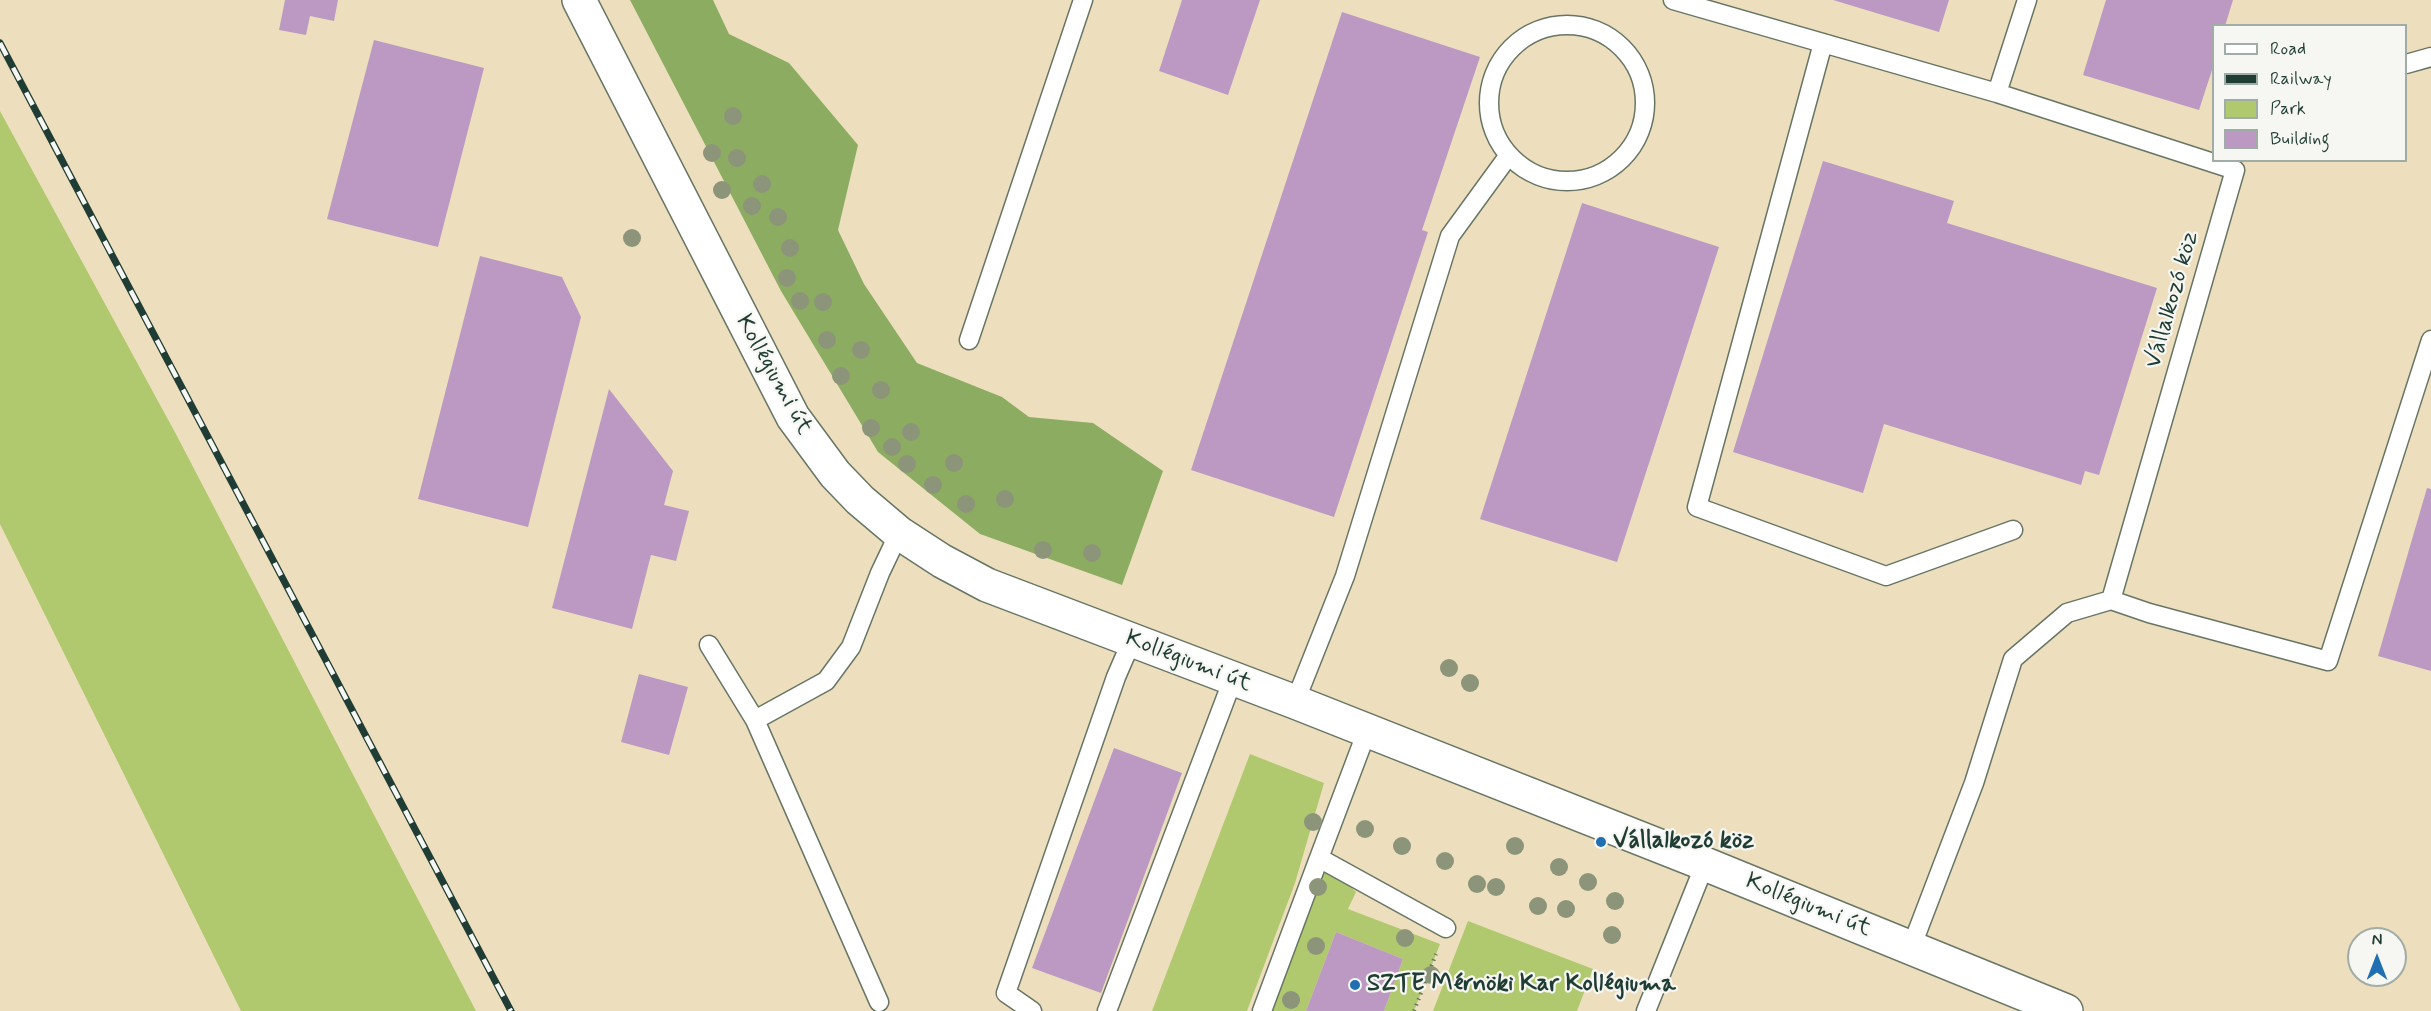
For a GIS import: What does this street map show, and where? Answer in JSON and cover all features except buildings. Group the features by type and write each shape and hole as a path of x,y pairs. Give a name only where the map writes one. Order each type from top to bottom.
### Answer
{"street":[{"name":"Kollégiumi út","path":"579,0 793,417 836,474 860,500 899,533 942,561 987,585 1294,702 1705,864 2066,1011"}],"lane":[{"path":"969,340 1083,0"},
{"name":"Vállalkozó köz","path":"1673,0 2212,157"},
{"path":"1997,93 2027,0"},
{"path":"1570,25 1593,29 1613,40 1629,55 1640,75 1645,98 1643,121 1634,141 1622,158 1605,171 1585,178 1565,180 1544,177 1525,169 1509,155 1496,136 1489,114 1489,92 1496,69 1508,50 1526,36 1547,27 1570,25"},
{"path":"1823,43 1696,507 1886,576 2013,530"},
{"path":"2407,64 2431,57"},
{"path":"1294,702 1345,576 1450,236 1509,155"},
{"name":"Vállalkozó köz","path":"2111,600 2238,165"},
{"path":"1911,948 1974,783 2013,659 2067,613 2111,600 2149,613 2328,661 2431,340"},
{"path":"755,720 826,681 851,647 880,573 899,533"},
{"path":"1032,1011 1006,993 1116,677 1132,640"},
{"path":"708,645 755,720 879,1002"},
{"path":"1107,1011 1233,679"},
{"path":"1262,1011 1368,731"},
{"path":"1319,858 1446,928"},
{"path":"1646,1011 1705,864"}],"path":[{"path":"1414,1011 1446,928"}],"green space":[{"path":"630,0 713,0 729,34 789,63 858,145 838,230 864,284 917,363 1002,397 1029,417 1093,423 1163,471 1122,585 980,534 878,452 781,291"},
{"path":"0,111 177,436 476,1011 241,1011 0,524"},
{"path":"1250,754 1324,783 1295,883 1247,1011 1152,1011"},
{"path":"1319,858 1356,892 1348,909 1440,944 1414,1011 1384,1011 1403,959 1336,932 1306,1011 1262,1011"},
{"path":"1468,921 1593,969 1577,1011 1433,1011"}],"railway":[{"path":"0,43 511,1011"}],"place":[{"name":"Vállalkozó köz","path":"1601,842"},
{"name":"SZTE Mérnöki Kar Kollégiuma","path":"1355,985"}]}
